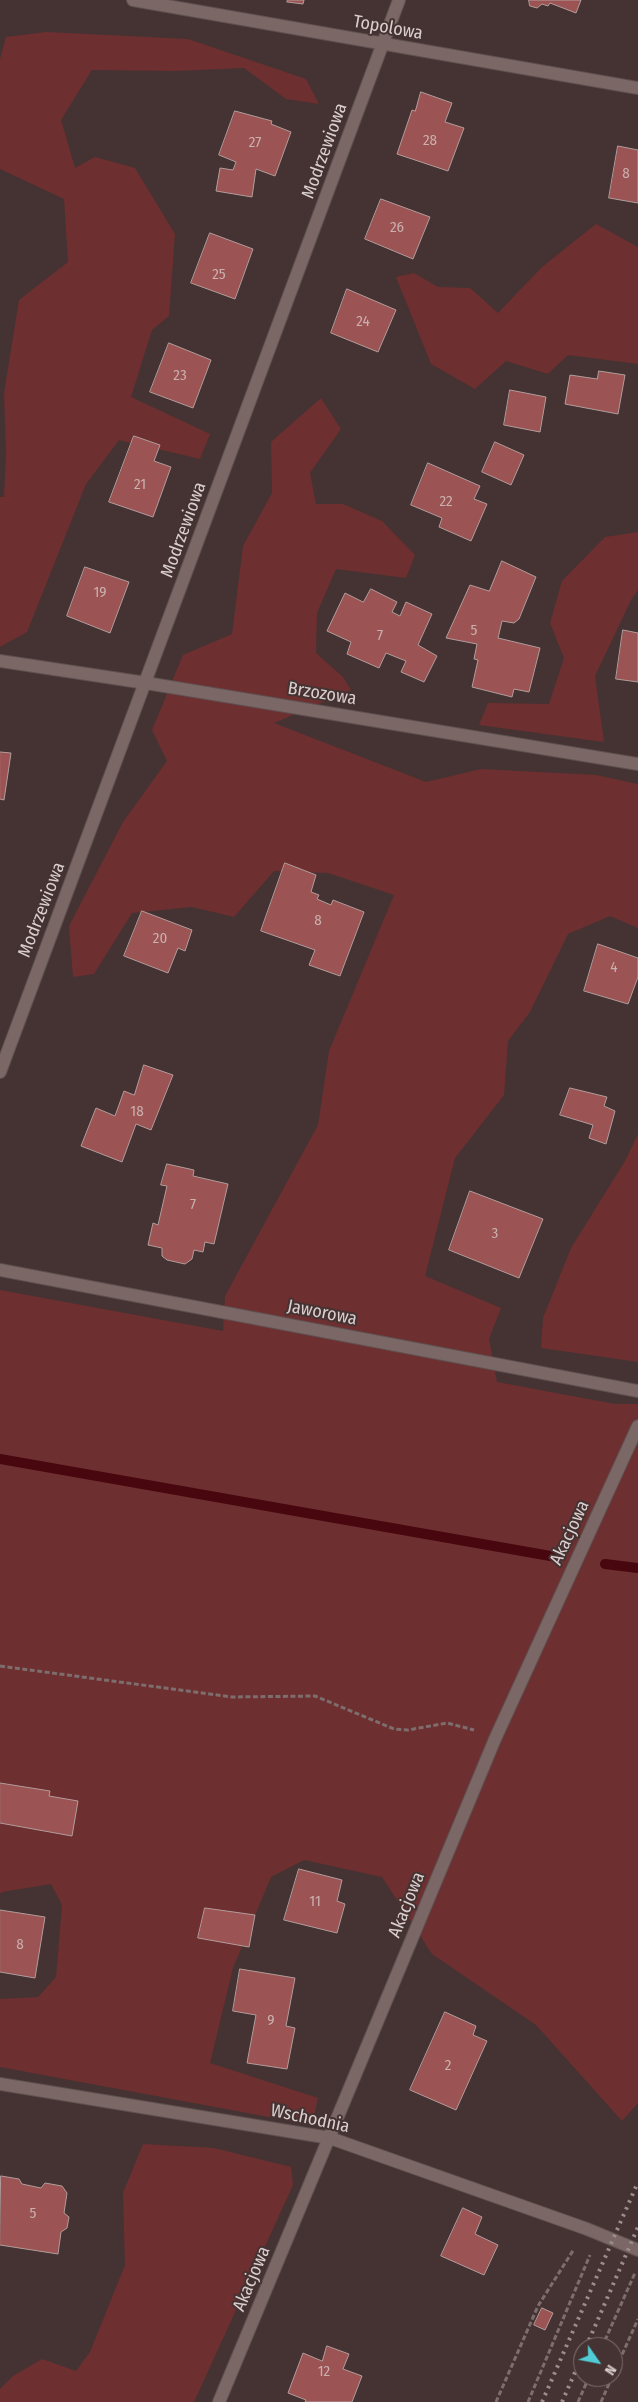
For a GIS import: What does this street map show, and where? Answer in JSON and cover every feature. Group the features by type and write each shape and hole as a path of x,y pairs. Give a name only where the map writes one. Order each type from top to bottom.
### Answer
{"street":[{"name":"Topolowa","path":"133,0 638,88"},
{"name":"Modrzewiowa","path":"0,1072 399,0"},
{"name":"Brzozowa","path":"0,661 146,683 638,764"},
{"name":"Jaworowa","path":"0,1270 638,1391"},
{"name":"Akacjowa","path":"219,2402 495,1739 638,1426"},
{"name":"Wschodnia","path":"0,2084 330,2138 593,2231 634,2248"}],"path":[{"path":"0,1666 232,1697 315,1696 394,1729 408,1730 447,1723 472,1730"},
{"path":"496,2402 538,2306 593,2231"},
{"path":"528,2402 593,2231"},
{"path":"606,2337 637,2268"},
{"path":"623,2353 638,2319"},
{"path":"578,2402 585,2387"},
{"path":"601,2402 608,2387"}],"shaded area":[{"path":"46,32 188,39 306,79 319,104 286,99 244,68 176,71 92,70 61,120 75,168 95,157 135,168 175,234 169,316 152,330 131,397 210,434 200,459 119,440 86,484 27,632 0,647 0,497 4,497 6,455 4,393 19,300 68,262 64,199 0,169 0,59 6,37"},
{"path":"596,224 638,247 638,364 568,355 548,374 506,361 475,389 431,364 396,277 414,273 438,287 470,288 498,313 542,267"},
{"path":"321,398 341,429 310,473 316,504 343,504 382,521 415,555 406,578 336,569 317,613 316,653 343,677 351,690 274,723 426,782 481,769 596,775 638,784 638,928 610,916 568,934 530,1012 508,1041 504,1095 455,1158 425,1276 501,1308 489,1339 497,1382 615,1404 638,1404 638,2103 622,2121 536,2025 432,1954 382,1877 304,1860 271,1877 233,1968 210,2063 318,2098 312,2125 0,2067 0,1999 38,1997 56,1977 62,1905 51,1884 2,1892 0,1894 0,1290 223,1331 225,1296 318,1125 329,1051 394,895 328,873 274,871 234,917 192,907 132,913 94,974 73,977 69,926 123,822 167,761 152,730 183,655 232,634 243,546 272,493 271,442"},
{"path":"638,532 638,590 631,600 595,676 604,742 479,725 488,703 549,704 564,658 550,623 562,581 605,537"},
{"path":"638,1134 638,1362 541,1348 543,1318 571,1248 625,1161"},
{"path":"143,2144 214,2148 291,2167 293,2185 194,2402 0,2402 0,2389 13,2376 42,2359 76,2371 90,2352 125,2265 123,2193"}],"building":[{"path":"288,0 304,0 303,4 287,2"},
{"path":"529,0 581,0 576,13 550,3 548,6 542,4 537,8 530,6"},
{"path":"421,92 452,103 445,122 464,128 448,171 397,154 412,110 415,111"},
{"path":"235,111 272,121 271,124 291,132 275,176 256,169 252,197 216,191 220,168 233,170 236,162 219,155"},
{"path":"618,146 638,150 638,203 609,198"},
{"path":"381,199 430,217 413,259 365,239"},
{"path":"210,233 253,249 235,299 191,283"},
{"path":"347,289 396,310 378,352 331,333"},
{"path":"169,343 211,360 193,408 150,392"},
{"path":"599,371 625,375 618,414 565,404 570,375 597,379"},
{"path":"510,390 546,397 540,432 504,425"},
{"path":"134,436 160,445 154,461 171,467 153,517 109,502"},
{"path":"495,442 524,455 511,485 482,472"},
{"path":"428,463 480,486 474,499 487,504 471,541 439,527 442,518 411,505"},
{"path":"502,561 536,577 519,619 514,623 502,621 498,638 540,648 529,692 514,689 512,697 472,687 478,660 474,659 477,644 446,638 470,585 489,591"},
{"path":"85,567 129,582 110,633 67,616"},
{"path":"371,589 397,602 392,612 400,616 406,602 432,614 418,645 437,656 424,682 401,672 406,661 386,653 379,668 347,654 351,642 327,631 345,593 363,602"},
{"path":"623,630 638,633 638,682 616,679"},
{"path":"0,752 11,753 4,800 0,799"},
{"path":"285,863 316,875 311,892 319,895 317,899 331,905 333,900 364,912 340,976 309,965 315,950 261,931"},
{"path":"142,911 192,930 185,951 178,948 168,973 124,956"},
{"path":"598,944 638,958 638,977 628,1004 584,991"},
{"path":"144,1065 173,1075 151,1130 136,1124 122,1162 81,1146 96,1108 115,1116 124,1091 134,1095"},
{"path":"570,1088 607,1097 604,1106 615,1111 606,1144 589,1138 593,1125 560,1115"},
{"path":"167,1164 194,1170 193,1176 228,1184 214,1244 205,1242 203,1252 194,1250 192,1259 185,1264 167,1260 162,1256 162,1248 148,1245 153,1223 158,1225 167,1186 161,1185"},
{"path":"470,1191 543,1219 519,1278 449,1250"},
{"path":"0,1783 50,1791 49,1796 78,1801 72,1836 0,1823"},
{"path":"299,1869 342,1880 337,1901 345,1904 337,1933 284,1920"},
{"path":"205,1908 255,1915 249,1947 198,1938"},
{"path":"0,1910 45,1917 35,1978 0,1972"},
{"path":"240,1969 295,1978 286,2026 295,2028 287,2069 247,2063 256,2015 233,2011"},
{"path":"445,2012 476,2026 473,2035 487,2041 456,2110 410,2090"},
{"path":"1,2176 19,2179 22,2184 41,2188 45,2183 62,2186 67,2193 64,2213 69,2217 67,2228 61,2232 58,2254 0,2245"},
{"path":"463,2208 482,2217 475,2234 498,2245 484,2275 441,2256"},
{"path":"542,2308 553,2313 545,2330 534,2325"},
{"path":"327,2346 349,2354 343,2369 362,2376 352,2402 305,2402 306,2400 288,2393 303,2353 322,2361"}],"waterway":[{"path":"0,1459 556,1557"},
{"path":"605,1564 638,1568"}],"railway":[{"path":"542,2402 638,2182"},
{"path":"590,2337 638,2227"},
{"path":"562,2402 573,2377"}]}
